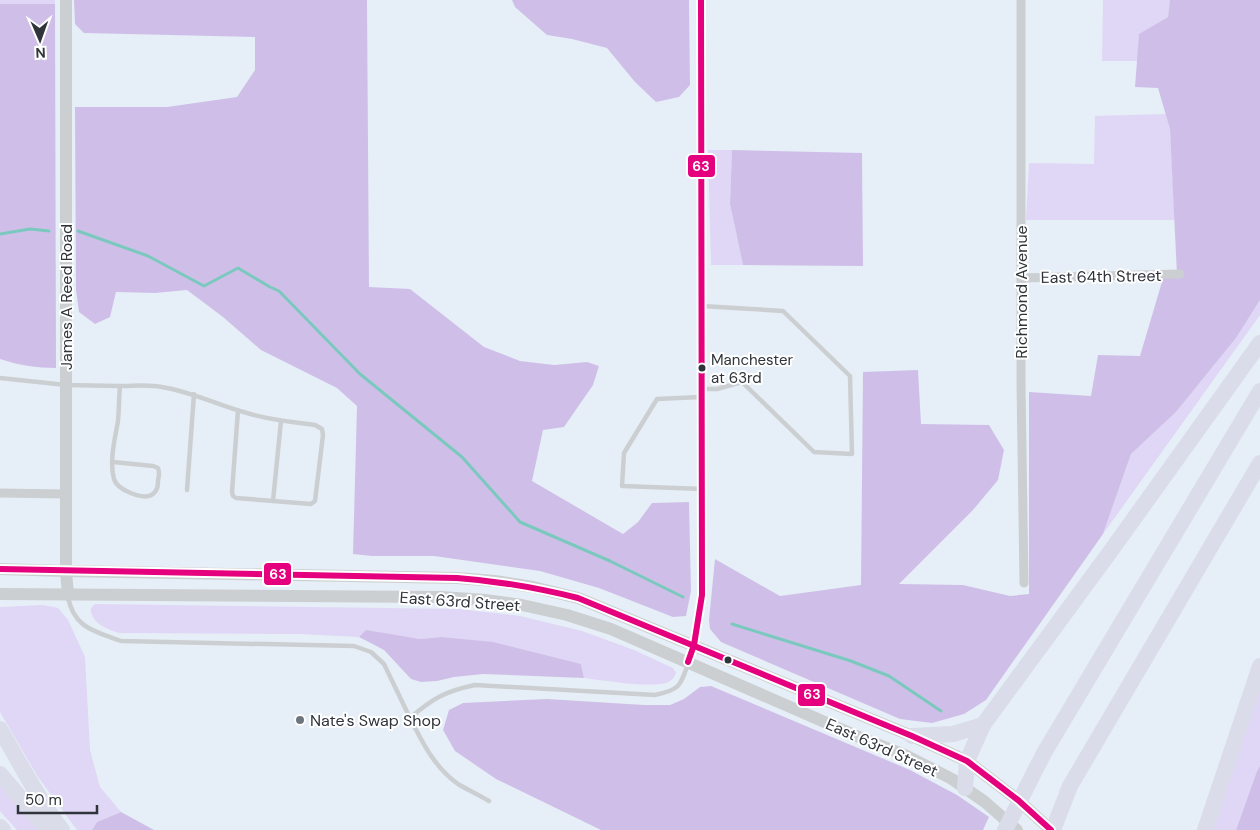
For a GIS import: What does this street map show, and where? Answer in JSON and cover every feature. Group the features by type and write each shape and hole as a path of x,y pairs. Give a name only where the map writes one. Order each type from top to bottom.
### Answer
{"highway":[{"path":"965,788 967,761 983,725 1260,343"},
{"path":"1005,830 1044,754 1260,391"},
{"path":"1052,830 1070,786 1260,463"},
{"path":"1205,830 1260,666"},
{"path":"912,736 953,734 983,725"},
{"path":"0,729 34,789 62,830"},
{"path":"0,774 48,830"},
{"path":"0,827 3,830"}],"main road":[{"name":"James A Reed Road","path":"66,0 66,571 68,595"},
{"name":"East 63rd Street","path":"0,569 447,578 495,581 534,587 578,598 912,736 967,761 1018,800 1052,830"},
{"name":"East 63rd Street","path":"0,594 431,597 485,600 522,605 567,615 611,629 859,737 905,755 952,779 985,802 1018,830"}],"street":[{"path":"688,662 694,645 702,595 701,0"},
{"name":"Richmond Avenue","path":"1021,0 1024,584"},
{"name":"East 64th Street","path":"1021,278 1180,274"},
{"path":"0,493 66,494"}],"lane":[{"path":"702,306 783,312 850,376 852,454 814,452 742,382 702,393 657,399 624,453 622,486 703,489"},
{"path":"0,378 66,385 159,386 194,394 238,410 281,421 315,425 322,429 323,434 315,501 311,504 273,502 236,498 233,496 238,410"},
{"path":"113,462 158,468 157,489 155,493 149,496 124,490 116,484 114,478 113,462 113,447 118,418 120,386"},
{"path":"187,490 194,394"},
{"path":"273,502 281,421"},
{"path":"68,595 71,610 80,623 121,641 354,646 371,652 384,664 425,746 442,768 458,783 489,801"},
{"path":"410,718 430,701 452,690 475,685 655,695 671,692 681,682 688,662"}],"shaded area":[{"path":"0,0 55,0 55,4 0,4"},
{"path":"74,0 367,0 369,287 410,289 484,347 520,361 554,365 587,362 599,366 593,385 564,427 543,430 532,481 623,534 638,522 652,503 689,502 691,591 686,616 673,617 599,588 540,571 434,556 372,556 353,554 357,406 337,388 261,350 223,317 187,290 155,293 116,292 110,317 95,324 79,312 76,290 75,107 167,107 237,97 255,70 255,37 84,33 75,24"},
{"path":"512,0 689,0 690,85 679,97 656,102 635,82 607,48 547,35 515,7"},
{"path":"1103,0 1170,0 1168,17 1139,35 1138,61 1102,61"},
{"path":"1170,0 1260,0 1260,300 1236,338 1176,412 1131,454 1103,534 986,700 964,714 932,723 900,719 721,642 710,629 709,620 715,559 780,596 861,585 863,372 918,370 921,424 989,425 1004,450 998,480 973,510 899,584 963,585 1010,596 1029,594 1029,392 1091,396 1098,355 1140,356 1164,275 1177,275 1170,129 1158,88 1135,87 1139,34 1168,17"},
{"path":"0,4 55,4 56,368 27,366 0,359"},
{"path":"1166,114 1170,129 1175,220 1026,220 1029,163 1094,164 1095,116"},
{"path":"708,150 732,150 730,204 743,265 711,265"},
{"path":"732,150 862,153 863,266 743,265 730,204"},
{"path":"1260,300 1260,315 1103,534 1131,454 1176,412 1236,338"},
{"path":"95,604 459,609 520,616 582,631 634,650 673,668 676,673 670,681 651,685 584,678 581,664 441,637 420,639 366,631 359,637 300,634 119,633 100,625 93,618 91,608"},
{"path":"43,605 58,608 68,620 85,657 90,750 100,787 121,812 97,822 92,830 77,830 38,777 0,712 0,607"},
{"path":"366,630 420,639 441,637 493,642 581,664 584,678 483,674 421,682 411,679 384,650 359,637"},
{"path":"711,686 910,770 957,795 989,817 983,830 601,830 496,779 455,751 443,730 449,710 463,703 547,699 670,705 684,699 700,687"},
{"path":"1260,688 1260,766 1236,830 1213,830"},
{"path":"1260,766 1260,830 1236,830 1257,771"},
{"path":"0,785 38,830 17,830 0,811"},
{"path":"121,812 154,830 92,830 97,822"}],"waterway":[{"path":"0,234 30,229 49,231"},
{"path":"78,231 148,256 204,286 238,268 279,291 360,374 462,457 520,522 610,561 683,597"},
{"path":"732,624 851,661 889,676 941,711"}],"transit line":[{"name":"63","path":"688,662 694,645 702,595 701,0"},
{"name":"63","path":"0,569 457,578 518,585 578,598 912,736 967,761 1018,800 1051,830"}],"place":[{"name":"Manchester at 63rd","path":"702,368"},
{"name":"Nate's Swap Shop","path":"300,720"}]}
